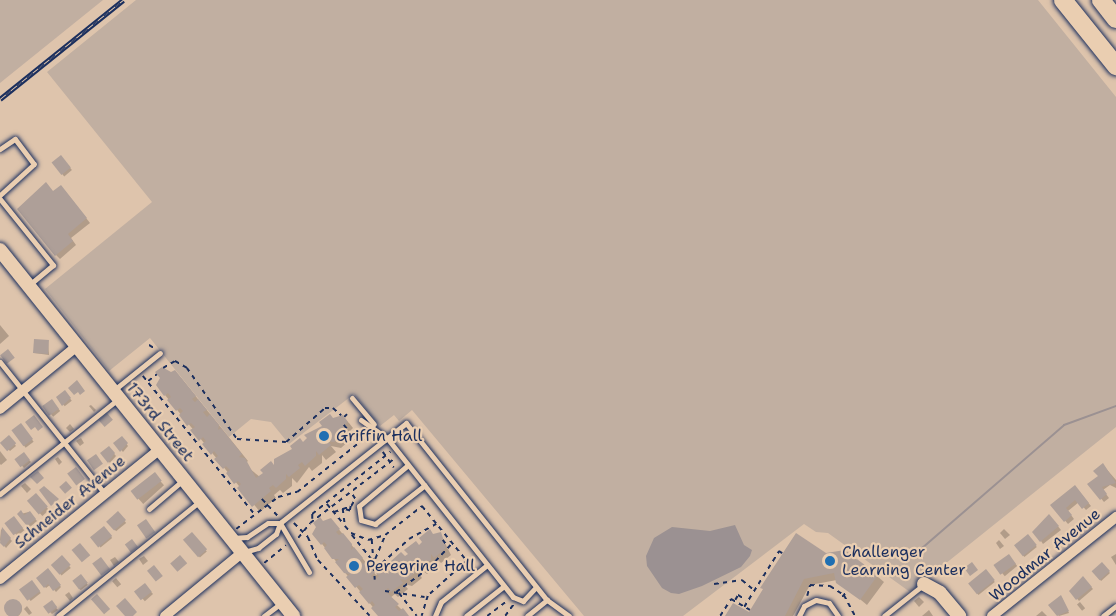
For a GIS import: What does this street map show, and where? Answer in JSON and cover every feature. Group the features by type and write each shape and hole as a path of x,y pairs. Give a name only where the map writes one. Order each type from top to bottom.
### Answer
{"highway":[{"path":"1063,0 1116,66"},
{"path":"1101,0 1116,19"}],"street":[{"name":"173rd Street","path":"0,250 293,616"},
{"path":"0,409 78,346"},
{"name":"Schneider Avenue","path":"0,579 160,449"},
{"name":"Woodmar Avenue","path":"992,616 1116,516"},
{"path":"165,616 243,552"},
{"path":"924,584 940,592 959,616"}],"lane":[{"path":"0,149 15,139 34,164 0,197 53,265 29,285"},
{"path":"0,494 64,442 116,394 138,370 160,353"},
{"path":"0,362 105,494"},
{"path":"352,398 400,454 514,598 527,598 536,586"},
{"path":"361,420 377,428"},
{"path":"243,552 258,548 276,534 282,521 406,423 547,600 569,616"},
{"path":"408,465 359,506 358,515 365,524 380,521 425,485"},
{"path":"149,509 185,480"},
{"path":"58,616 201,500"},
{"path":"231,537 248,537 268,523 282,521"},
{"path":"282,521 309,572"},
{"path":"435,616 441,602 487,565"},
{"path":"884,616 924,584"},
{"path":"466,616 504,586"},
{"path":"527,616 547,600"},
{"path":"264,616 282,602"},
{"path":"799,616 810,602 829,603 838,616"},
{"path":"1103,616 1116,606"}],"path":[{"path":"163,368 175,362 187,368 237,439 286,442 325,408 333,408 341,415"},
{"path":"138,370 255,515"},
{"path":"147,382 157,374"},
{"path":"344,417 347,414"},
{"path":"344,425 358,443"},
{"path":"231,537 282,495 297,492 377,428"},
{"path":"339,440 350,432"},
{"path":"378,446 398,473"},
{"path":"313,520 311,516 326,502 395,448"},
{"path":"256,569 304,532 313,520 330,506 351,494 400,454"},
{"path":"334,512 351,506 355,499 351,494"},
{"path":"262,499 282,521 304,532 318,560 370,616"},
{"path":"326,502 374,562"},
{"path":"351,533 372,540 385,535 422,506 467,563 427,597 422,616"},
{"path":"343,509 345,526"},
{"path":"375,569 409,539 436,523"},
{"path":"374,562 385,535"},
{"path":"372,540 375,580"},
{"path":"443,540 448,547"},
{"path":"397,593 429,568 452,542"},
{"path":"744,607 779,551 782,553"},
{"path":"714,584 742,580 753,586 754,591"},
{"path":"810,602 806,594 810,585 830,586 843,596 855,616"},
{"path":"384,591 427,597"},
{"path":"843,596 847,591"},
{"path":"397,593 417,616"},
{"path":"734,601 738,595 748,601"},
{"path":"488,616 514,598"},
{"path":"505,616 514,598"},
{"path":"720,616 731,599 750,610"}],"shaded area":[{"path":"0,0 103,0 0,83"},
{"path":"136,0 1038,0 1116,97 1116,427 910,592 828,533 816,532 804,524 683,616 584,616 412,410 399,421 394,415 380,426 354,394 289,444 271,422 251,419 229,437 150,338 109,371 45,289 152,202 47,72"},
{"path":"735,525 744,545 752,550 750,556 741,567 702,586 679,594 671,593 662,588 647,566 646,556 654,538 672,527 710,531"}],"building":[{"path":"61,155 71,168 61,175 52,162"},
{"path":"46,182 53,191 61,185 87,218 68,234 73,241 55,256 17,209"},
{"path":"34,339 49,340 48,354 33,353"},
{"path":"8,349 15,358 7,364 0,355"},
{"name":"Griffin Hall","path":"162,367 171,372 175,370 196,396 192,399 195,402 198,399 207,410 203,412 207,417 210,414 219,425 218,430 221,428 242,454 239,457 245,458 256,478 263,473 260,470 271,461 274,465 274,459 292,449 290,446 300,438 303,442 307,438 304,435 322,426 319,422 330,414 333,418 343,415 348,422 344,425 346,433 334,442 328,441 331,445 319,455 316,451 316,456 305,466 302,462 298,465 300,468 289,477 286,474 286,479 276,488 273,485 269,488 271,491 252,507 237,488 241,484 238,481 234,484 226,473 230,470 226,466 223,469 214,459 218,456 214,451 211,455 202,444 206,441 203,437 199,441 190,430 195,427 191,423 187,426 179,415 183,411 180,408 176,411 167,400 171,397 168,393 164,396 156,385 160,378 155,372"},
{"path":"77,380 85,391 80,395 78,392 74,395 68,388"},
{"path":"65,390 71,398 62,406 56,397"},
{"path":"52,399 59,409 49,416 42,406"},
{"path":"107,413 113,420 105,427 99,420"},
{"path":"34,415 43,427 38,431 35,427 31,430 25,422"},
{"path":"21,423 33,439 23,446 11,430"},
{"path":"9,435 16,443 7,451 0,443"},
{"path":"122,436 128,443 120,452 113,443"},
{"path":"109,446 115,453 108,463 100,453"},
{"path":"24,452 30,460 20,467 14,459"},
{"path":"96,454 103,464 94,470 87,460"},
{"path":"1103,463 1116,483 1102,487 1107,494 1100,500 1087,484 1098,476 1093,471"},
{"path":"76,467 85,479 76,486 67,474"},
{"path":"38,471 44,478 37,484 30,477"},
{"path":"155,472 162,481 137,500 131,491"},
{"path":"66,481 72,488 65,494 59,487"},
{"path":"1075,485 1089,503 1082,509 1075,500 1066,508 1072,515 1064,522 1050,505"},
{"path":"44,486 59,499 51,506 39,490"},
{"path":"36,493 48,507 39,514 27,501"},
{"path":"21,510 24,515 30,511 36,519 27,526 17,514"},
{"path":"118,511 126,520 114,531 106,522"},
{"path":"1049,514 1059,526 1040,542 1032,532"},
{"path":"14,516 23,528 13,535 4,523"},
{"name":"Peregrine Hall","path":"320,517 323,521 331,518 340,529 336,532 339,535 343,533 352,544 351,550 354,547 363,558 360,561 363,564 366,561 375,572 371,576 375,580 379,576 376,573 387,564 390,567 390,562 401,552 405,556 408,554 404,550 416,541 419,545 422,542 419,538 430,529 433,534 441,532 446,548 434,558 431,554 431,560 420,569 417,565 414,567 417,571 406,580 400,579 403,583 391,592 388,588 385,591 399,604 395,607 399,611 403,608 409,616 378,616 371,608 375,605 372,601 369,604 359,592 363,589 359,585 355,588 346,577 350,574 344,573 335,562 339,559 332,559 324,548 327,545 324,542 321,545 312,534 316,527 313,523"},
{"path":"146,519 155,532 146,538 137,525"},
{"path":"104,526 112,536 98,547 90,537"},
{"path":"2,527 11,538 4,547 0,543"},
{"path":"192,532 207,549 198,557 183,540"},
{"path":"796,533 826,553 845,550 878,575 860,600 836,583 834,573 804,579 785,616 725,616 733,603 749,612 763,589 760,588"},
{"path":"1028,534 1037,545 1023,556 1014,545"},
{"path":"132,539 138,547 131,552 125,544"},
{"path":"80,543 90,555 82,562 72,550"},
{"path":"1009,554 1016,564 1000,575 993,565"},
{"path":"62,555 71,565 60,575 51,565"},
{"path":"180,555 187,563 177,572 170,564"},
{"path":"101,557 110,569 101,576 92,564"},
{"path":"972,562 978,570 970,576 964,568"},
{"path":"1102,562 1110,571 1100,580 1092,571"},
{"path":"154,565 163,576 156,582 147,571"},
{"path":"48,568 61,585 53,591 48,584 44,588 36,578"},
{"path":"986,569 995,580 977,594 968,583"},
{"path":"81,574 88,583 79,589 72,581"},
{"path":"1083,576 1092,587 1076,600 1069,591"},
{"path":"32,580 40,591 27,601 19,589"},
{"path":"145,583 152,592 141,600 134,592"},
{"path":"97,594 110,609 104,614 91,599"},
{"path":"1061,595 1069,611 1057,616 1048,605"},
{"path":"125,598 137,612 133,616 125,616 116,606"},
{"path":"13,599 19,602 22,608 19,614 13,617 7,614 4,608 7,602"},
{"path":"52,600 57,607 48,614 43,606"}],"waterway":[{"path":"906,562 1064,425 1116,406"}],"railway":[{"path":"0,99 123,0"}],"place":[{"name":"Griffin Hall","path":"324,436"},
{"name":"Challenger Learning Center","path":"830,561"},
{"name":"Peregrine Hall","path":"354,566"}]}
